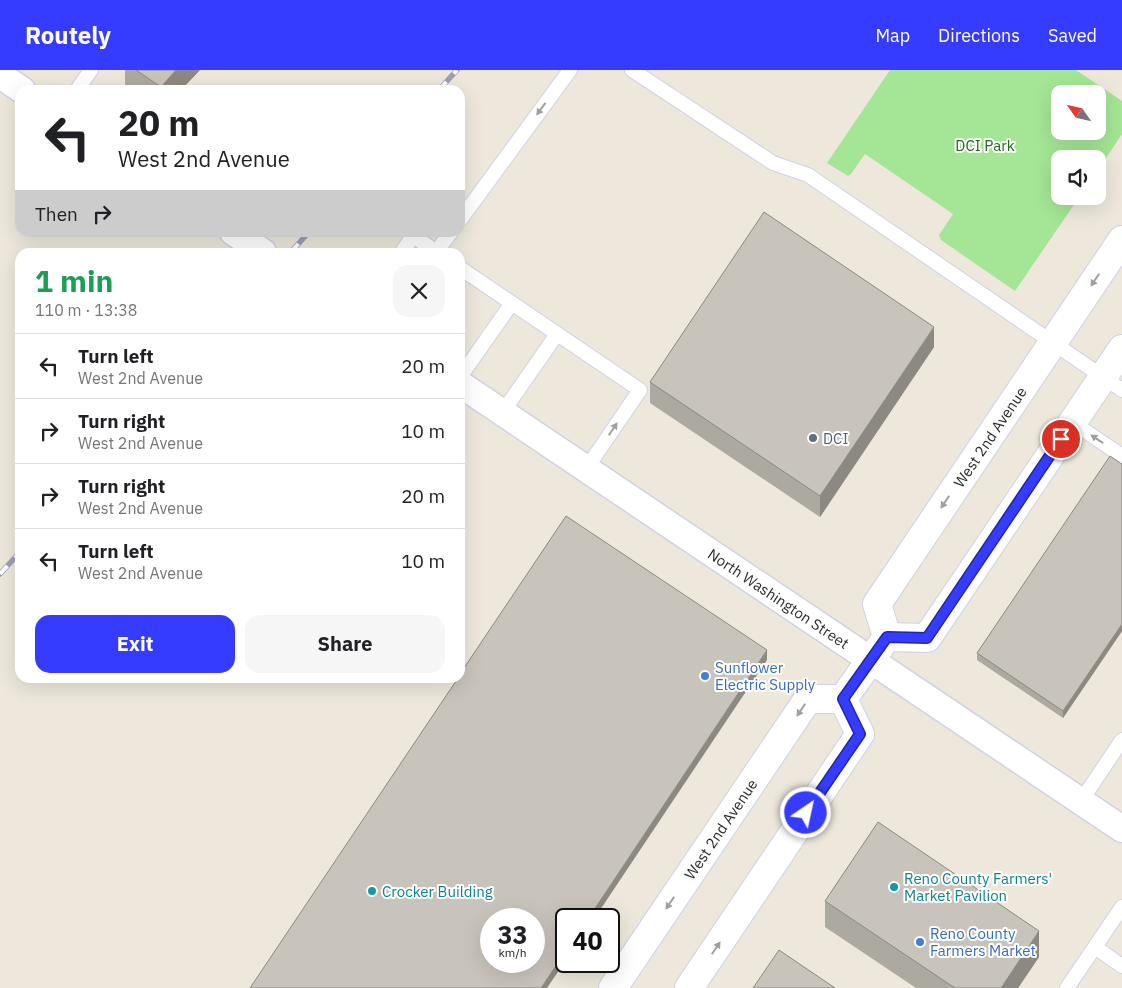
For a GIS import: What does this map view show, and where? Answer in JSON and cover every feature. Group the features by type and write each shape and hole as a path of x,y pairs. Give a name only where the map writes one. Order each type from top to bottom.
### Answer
{"street":[{"path":"0,75 15,85"},
{"path":"240,237 256,248"},
{"name":"West 2nd Avenue","path":"887,637 877,604 1122,240"},
{"path":"689,988 860,734 843,699 887,637 927,638 1072,422 1112,384 1122,349"},
{"name":"North Washington Street","path":"465,387 1122,829"},
{"name":"West 2nd Avenue","path":"613,988 808,699 843,699"}],"lane":[{"path":"80,85 90,70"},
{"path":"465,213 570,70"},
{"path":"632,70 773,163 808,175 1112,384"},
{"path":"405,248 412,237"},
{"path":"414,237 431,248"},
{"path":"440,248 448,237"},
{"path":"465,271 640,390 586,469"},
{"path":"465,370 512,303"},
{"path":"502,413 557,334"},
{"path":"1072,422 1122,456"},
{"path":"1081,801 1122,740"},
{"path":"1067,988 1122,907"},
{"path":"1094,947 1122,966"}],"green space":[{"name":"DCI Park","path":"890,70 1076,70 1098,85 1051,85 1051,140 1106,140 1106,90 1122,101 1122,134 1106,158 1106,150 1051,150 1051,205 1074,205 1015,291 941,240 939,235 953,214 865,154 848,176 827,163"}],"building":[{"path":"136,70 176,70 163,85 158,85"},
{"path":"764,212 934,327 820,496 650,382"},
{"path":"1110,456 1122,464 1122,624 1063,711 977,653"},
{"path":"566,516 767,650 595,908 555,908 555,967 541,988 250,988 455,683 465,683 465,667"},
{"name":"Reno County Farmers' Market Pavilion","path":"878,822 1039,931 1001,988 955,988 825,901"},
{"path":"779,950 835,988 753,988"}],"railway":[{"path":"444,85 457,70"},
{"path":"295,248 304,237"},
{"path":"0,574 15,558"}],"place":[{"name":"DCI","path":"813,438"},
{"name":"Sunflower Electric Supply","path":"705,676"},
{"name":"Reno County Farmers' Market Pavilion","path":"894,887"},
{"name":"Crocker Building","path":"372,891"},
{"name":"Reno County Farmers Market","path":"920,942"}],"route":[{"path":"806,813 860,734 843,699 887,637 927,638 1061,439"}]}
